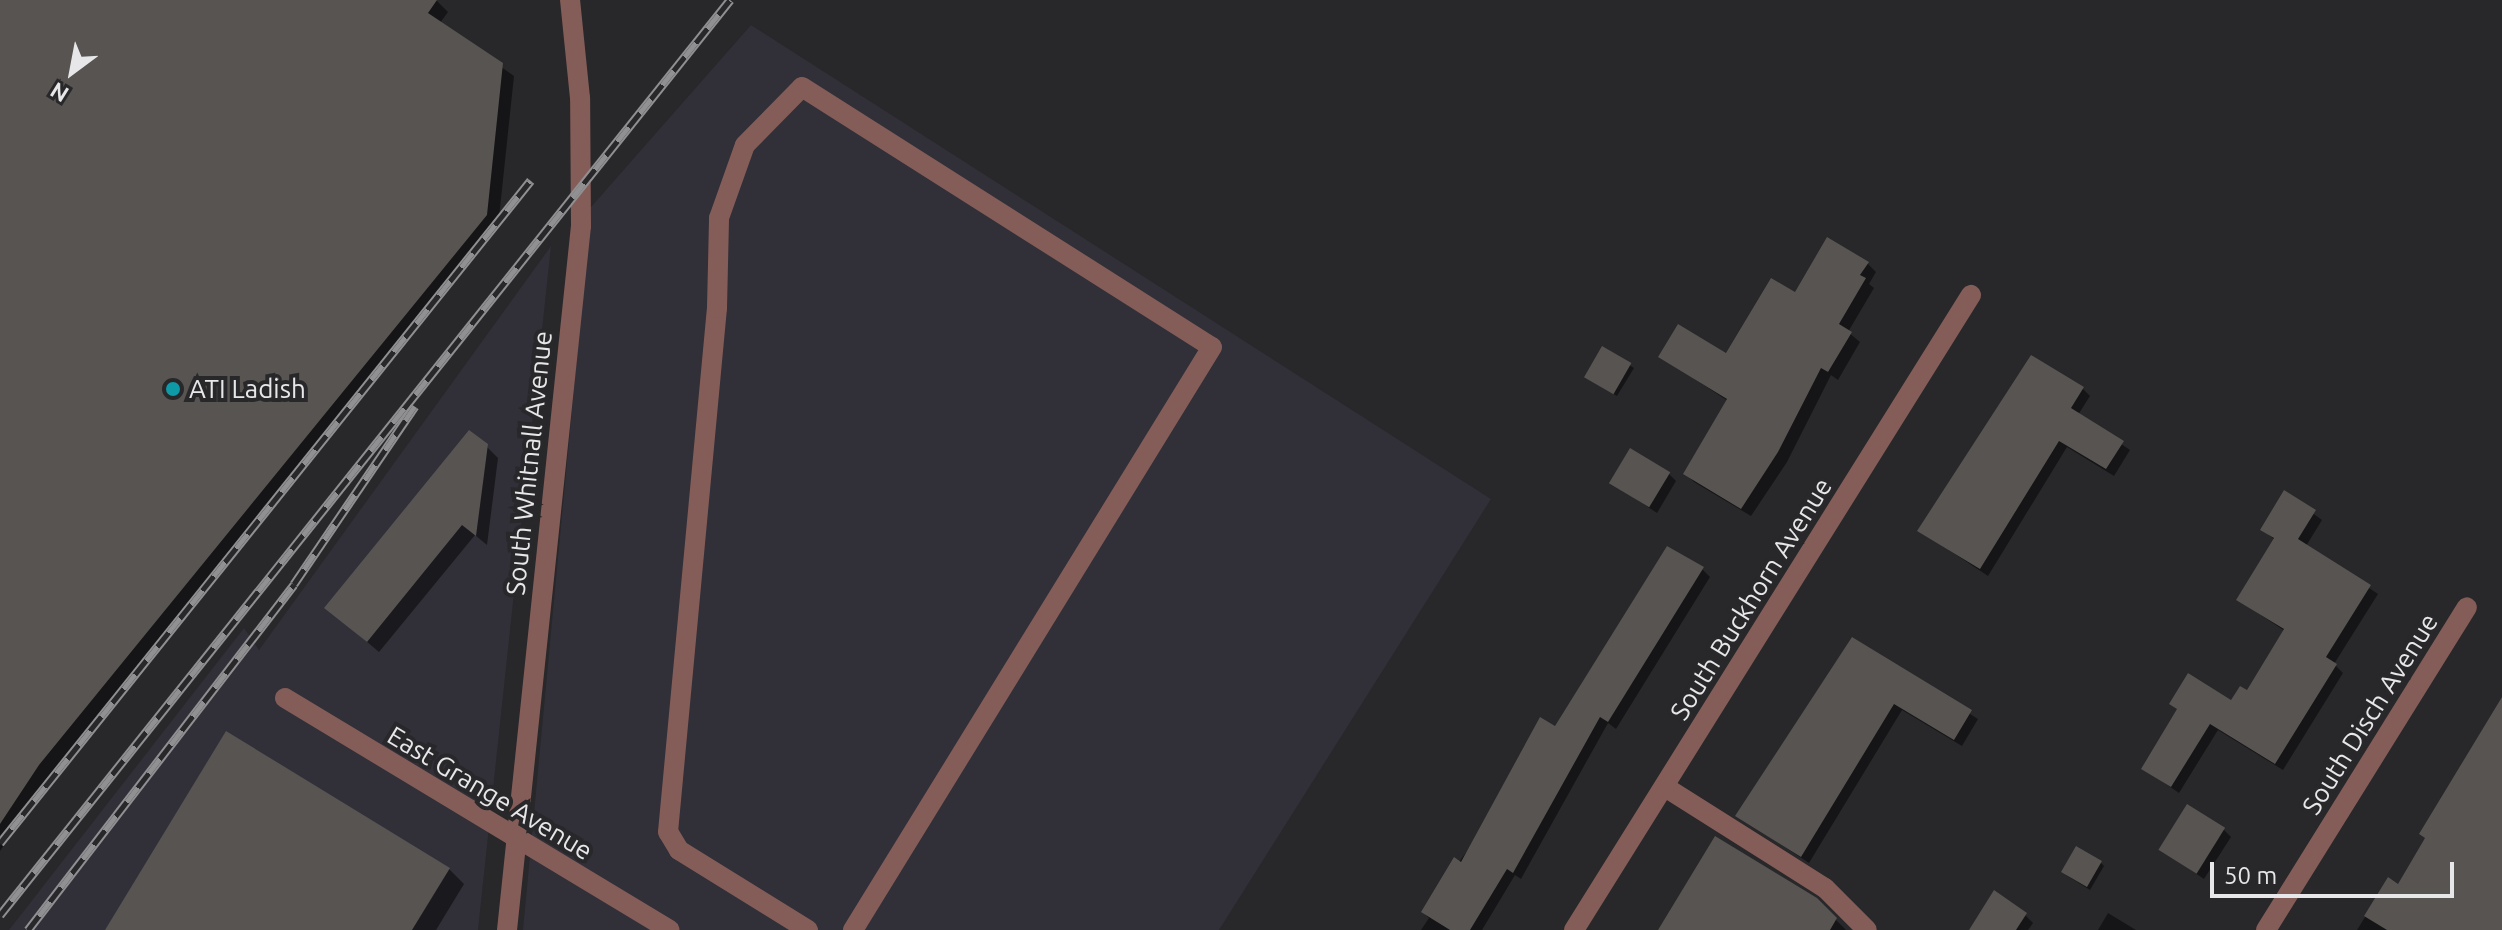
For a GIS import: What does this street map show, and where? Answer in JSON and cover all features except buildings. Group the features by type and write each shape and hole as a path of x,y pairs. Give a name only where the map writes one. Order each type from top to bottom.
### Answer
{"street":[{"name":"South Whitnall Avenue","path":"507,930 581,226 580,98 570,0"},
{"path":"808,930 679,850 668,832 717,308 719,218 745,145 802,87 1212,347 853,930"},
{"name":"South Buckhorn Avenue","path":"1574,930 1971,295"},
{"name":"South Disch Avenue","path":"2266,930 2467,607"},
{"name":"East Grange Avenue","path":"285,698 515,840 669,930"},
{"path":"1665,787 1825,888 1868,928"}],"shaded area":[{"path":"751,25 1491,499 1219,930 523,930 591,207"},
{"path":"551,246 478,930 9,930 244,628 259,650"}],"railway":[{"path":"0,915 730,0"},
{"path":"0,843 531,180"},
{"path":"28,930 294,584 415,406"}],"place":[{"name":"ATI Ladish","path":"173,389"}]}
